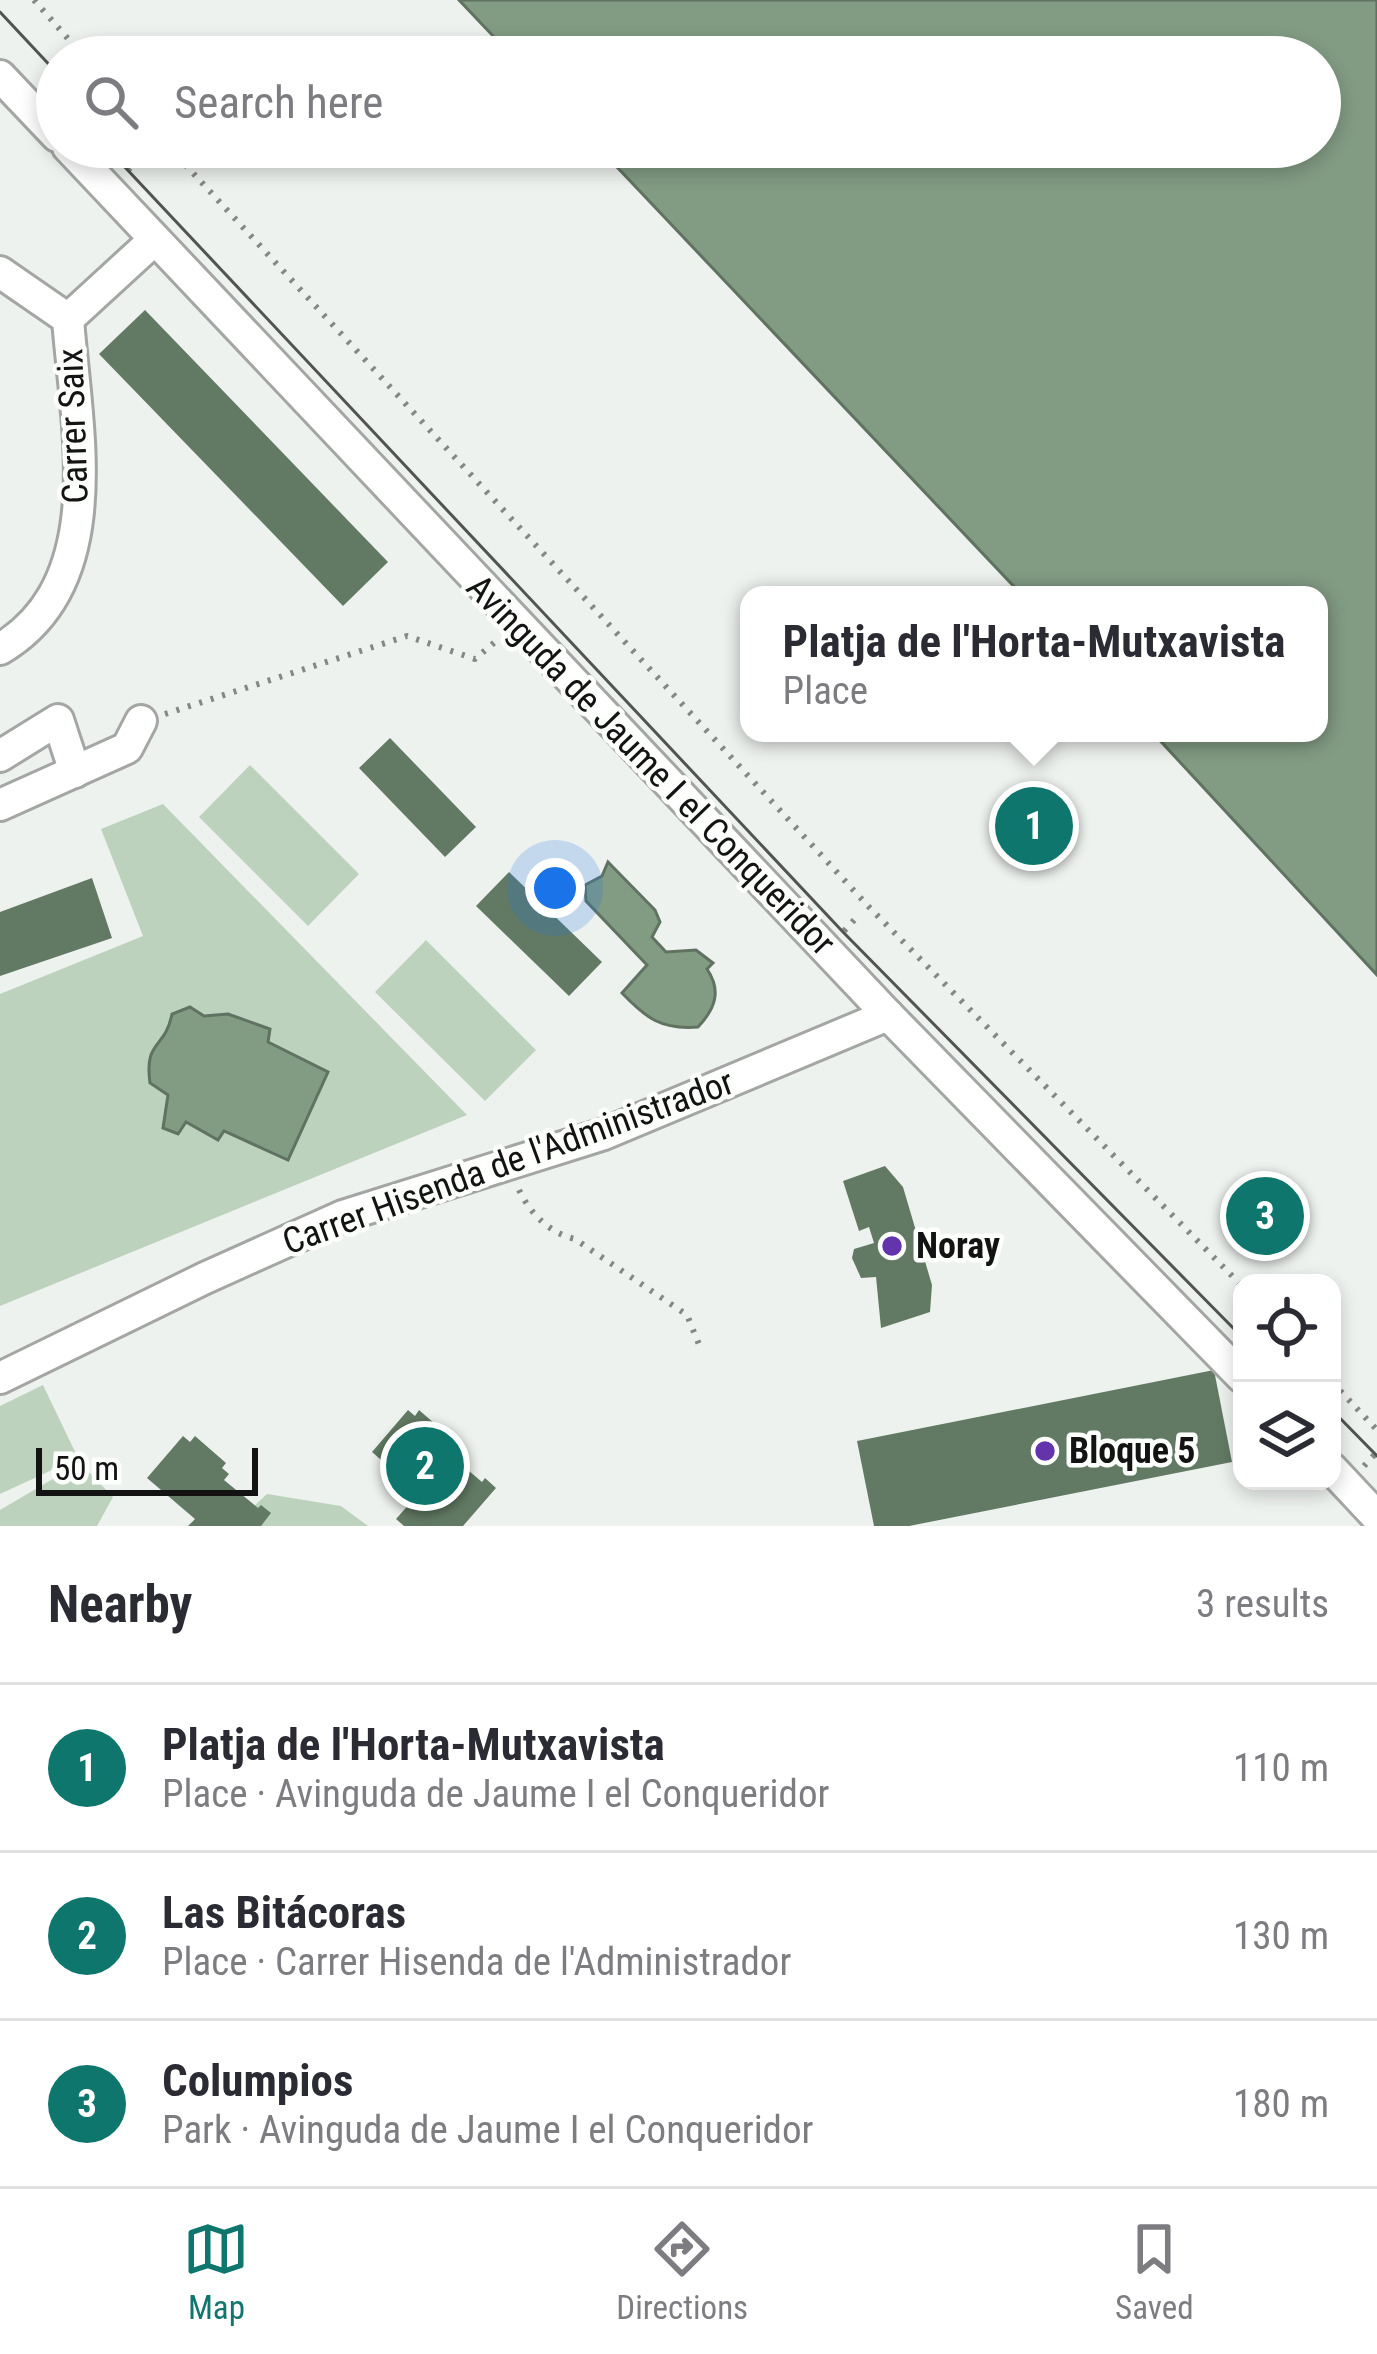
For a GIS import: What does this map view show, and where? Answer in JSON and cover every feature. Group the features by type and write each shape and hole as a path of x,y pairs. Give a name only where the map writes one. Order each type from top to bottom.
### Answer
{"street":[{"path":"0,76 36,114"},
{"name":"Avinguda de Jaume I el Conqueridor","path":"87,168 888,1015 1233,1368"},
{"path":"0,272 68,319 153,241"},
{"name":"Carrer Saix","path":"0,649 22,636 53,600 73,552 80,485 68,319"},
{"path":"0,756 58,720 75,772"},
{"path":"0,805 127,748 141,721"},
{"name":"Carrer Hisenda de l'Administrador","path":"0,1378 343,1216 604,1135 888,1015"},
{"path":"1341,1479 1377,1517"}],"path":[{"path":"34,0 66,36"},
{"path":"188,168 869,907 1233,1277"},
{"path":"141,721 407,636 475,659 516,623"},
{"path":"539,1219 687,1315 700,1347"},
{"path":"1341,1392 1377,1430"}],"shaded area":[{"path":"459,0 1377,0 1377,975 1161,742 1328,742 1328,586 1013,586 618,168 1341,168 1341,36 493,36"},
{"path":"250,765 359,874 308,926 199,817"},
{"path":"163,804 467,1115 0,1306 0,994 143,936 101,829"},
{"path":"608,862 655,910 660,922 652,937 666,952 696,950 713,963 707,969 714,1000 698,1027 655,1020 622,993 647,965 586,901 585,885 602,876"},
{"path":"426,940 536,1050 485,1101 375,992"},
{"path":"190,1007 204,1016 228,1014 270,1029 268,1042 328,1072 288,1160 224,1131 218,1140 186,1122 178,1134 163,1128 168,1095 150,1083 150,1059 172,1014"},
{"path":"43,1385 78,1458 0,1494 0,1406"},
{"path":"80,1463 113,1497 97,1526 0,1526 0,1510"},
{"path":"267,1494 341,1506 368,1526 232,1526"}],"building":[{"path":"145,310 388,562 343,606 99,354"},
{"path":"390,738 476,827 445,857 359,768"},
{"path":"509,872 602,962 569,996 476,906"},
{"path":"92,878 112,938 0,976 0,912"},
{"name":"Noray","path":"885,1166 903,1187 932,1285 930,1312 881,1328 876,1277 861,1278 852,1258 854,1249 874,1243 869,1227 859,1231 843,1181"},
{"name":"Bloque 5","path":"1214,1370 1232,1462 909,1526 874,1526 857,1441"},
{"path":"408,1410 415,1416 419,1410 450,1437 447,1441 454,1447 448,1453 496,1488 463,1526 404,1526 396,1519 419,1493 372,1452"},
{"path":"183,1436 190,1442 195,1436 226,1463 222,1468 229,1474 224,1480 271,1513 261,1526 188,1526 195,1519 147,1478"}],"tram line":[{"path":"0,12 36,51"},
{"path":"126,168 843,932 1233,1328"},
{"path":"1341,1419 1377,1456"}],"place":[{"name":"Platja de l'Horta-Mutxavista","path":"1034,826"},
{"name":"Columpios","path":"1265,1216"},
{"name":"Noray","path":"892,1246"},
{"name":"Bloque 5","path":"1045,1451"},
{"name":"Las Bitácoras","path":"425,1466"}]}
